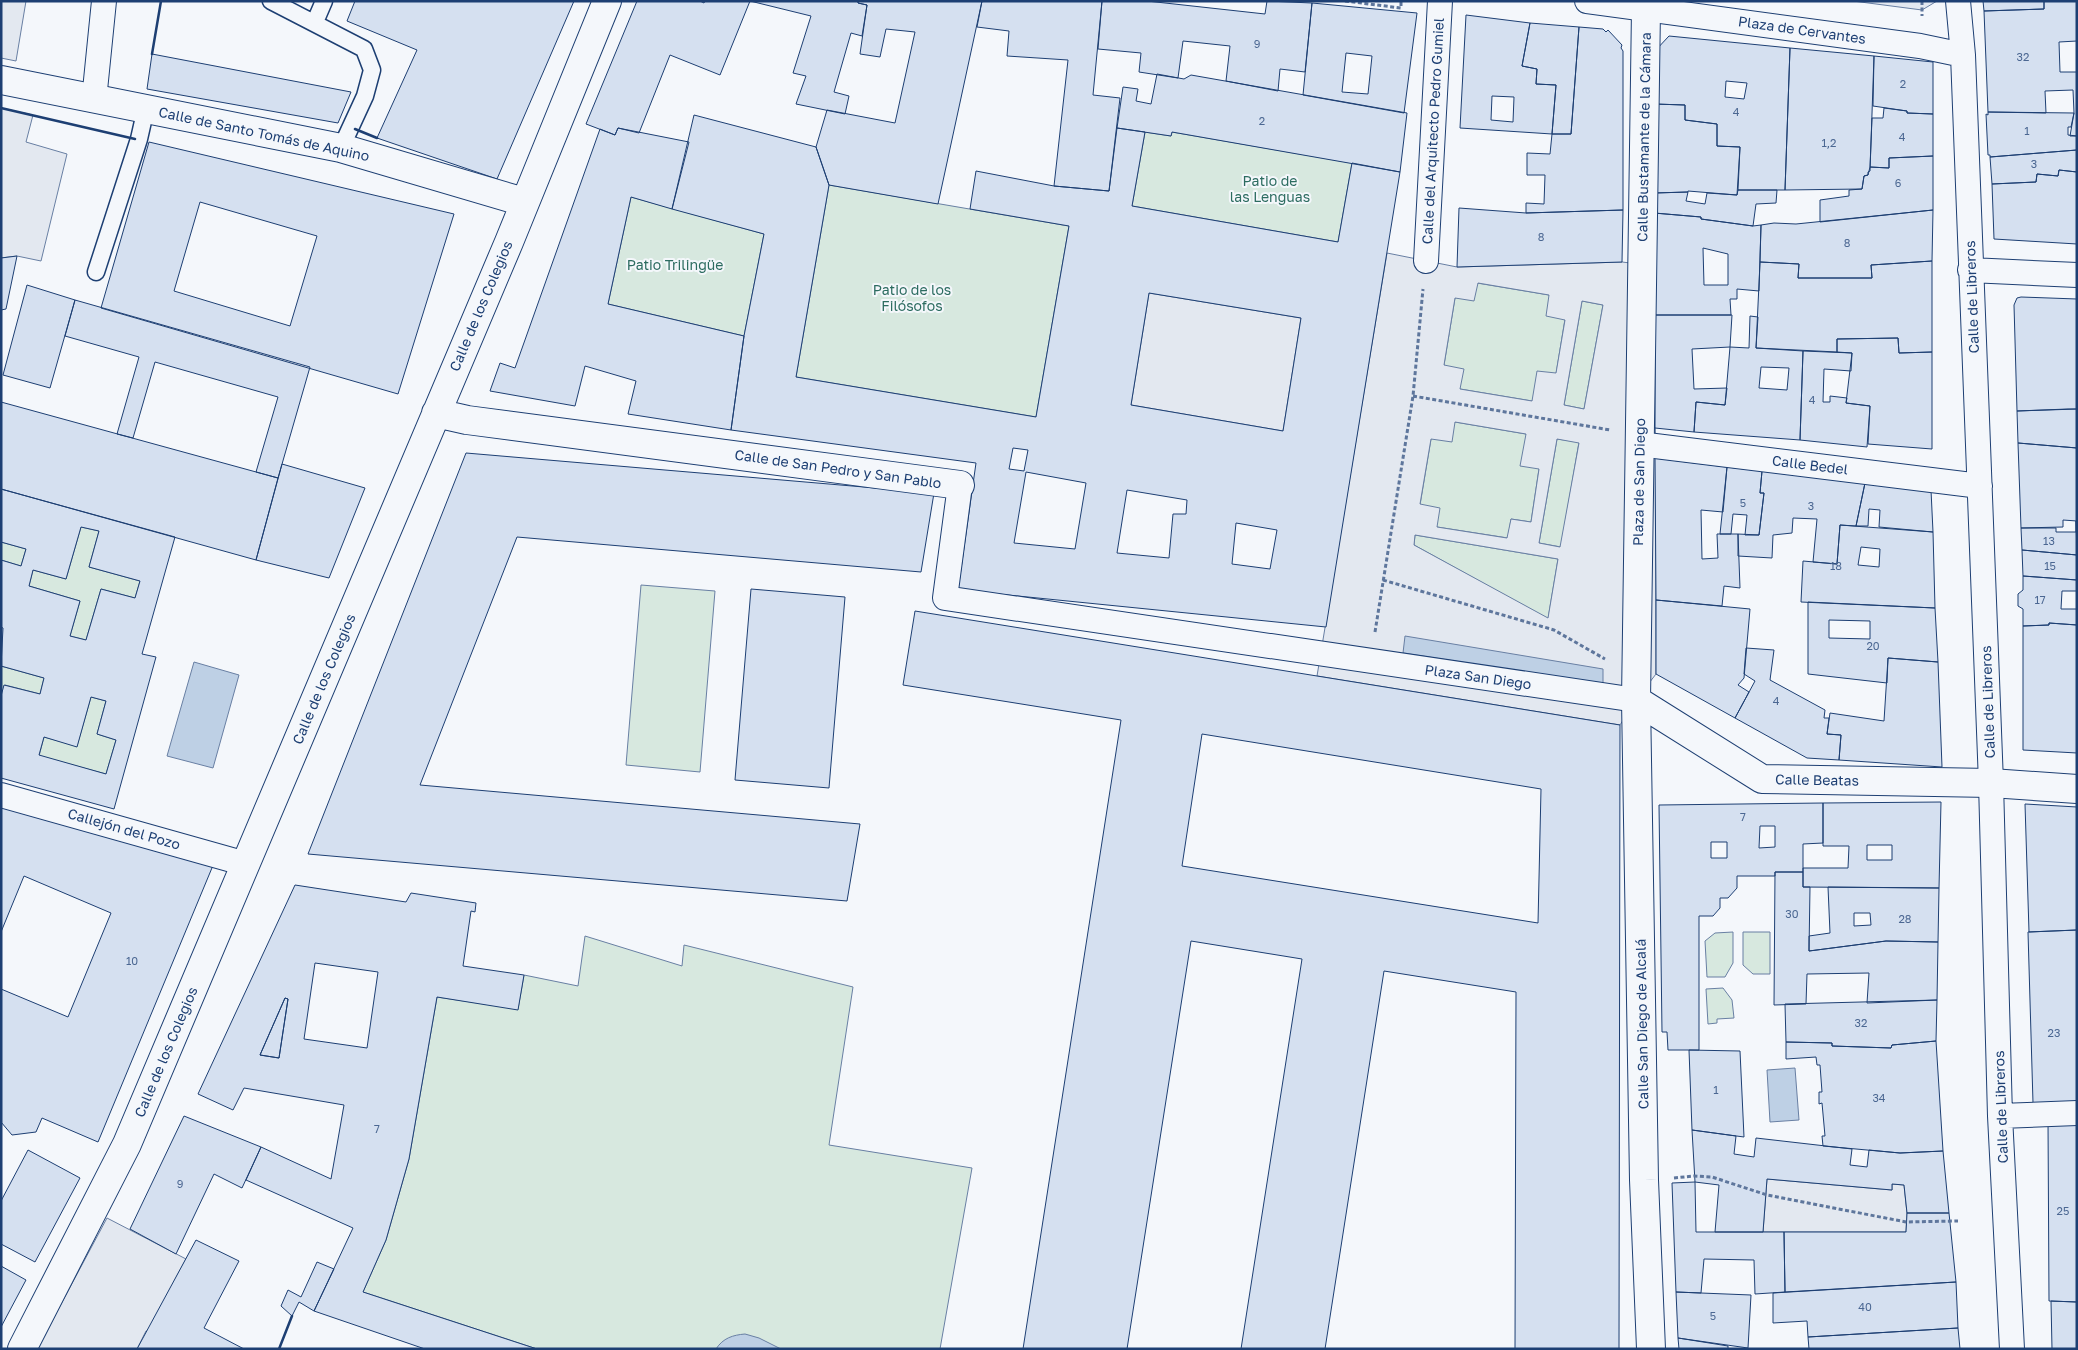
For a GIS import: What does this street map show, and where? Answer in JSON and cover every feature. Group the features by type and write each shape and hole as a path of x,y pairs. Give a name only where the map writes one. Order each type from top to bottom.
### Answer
{"street":[{"path":"94,100 104,1"},
{"name":"Calle de los Colegios","path":"22,1349 127,1144 436,413 607,1"},
{"name":"Calle del Arquitecto Pedro Gumiel","path":"1426,261 1440,1"},
{"name":"Plaza de Cervantes","path":"1587,1 1920,46 1963,55"},
{"path":"1958,1 1963,55"},
{"name":"Calle Bustamante de la Cámara","path":"1642,265 1646,9"},
{"name":"Calle de Libreros","path":"1963,55 1991,783 2000,1116 2012,1349"},
{"name":"Calle de Santo Tomás de Aquino","path":"1,80 341,148 524,202"},
{"name":"Plaza de San Diego","path":"1636,688 1642,265"},
{"path":"1970,270 2077,275"},
{"name":"Calle de San Pedro y San Pablo","path":"436,413 467,420 960,485 946,598 1321,653"},
{"name":"Calle Bedel","path":"1640,439 1980,486"},
{"name":"Plaza San Diego","path":"1321,653 1371,661 1636,688"},
{"name":"Calle Beatas","path":"1636,688 1762,779 1991,783 2077,790"},
{"name":"Calle San Diego de Alcalá","path":"1636,688 1644,1170 1651,1349"},
{"name":"Callejón del Pozo","path":"1,794 246,864"},
{"path":"2000,1116 2077,1113"}],"lane":[{"path":"271,1 364,49 372,70 365,96 341,148"},
{"path":"314,22 324,1"},
{"path":"96,272 139,139 146,108"}],"path":[{"path":"1345,1 1401,8 1401,1"},
{"path":"1371,661 1413,396 1426,261"},
{"path":"1413,396 1640,439"},
{"path":"1383,580 1554,630 1636,688"},
{"path":"1666,1179 1694,1176 1712,1177 1766,1195 1906,1222 1958,1221"}],"green space":[{"name":"Patio de las Lenguas","path":"1145,132 1171,136 1172,132 1352,163 1338,242 1132,206"},
{"name":"Patio de los Filósofos","path":"829,185 1069,226 1036,417 796,377"},
{"name":"Patio Trilingüe","path":"631,197 764,234 744,336 608,304"},
{"path":"1477,283 1549,295 1565,319 1556,374 1532,401 1460,389 1444,365 1455,298"},
{"path":"1582,301 1603,305 1584,409 1564,405"},
{"path":"1455,422 1526,434 1539,469 1531,522 1511,519 1508,538 1437,527 1420,505 1431,439"},
{"path":"1557,439 1579,442 1561,547 1539,543"},
{"path":"81,527 99,531 89,567 140,581 135,598 101,589 86,640 70,636 80,601 29,586 33,570 66,579"},
{"path":"1415,535 1558,559 1548,619 1414,545"},
{"path":"1,542 26,549 21,566 1,560"},
{"path":"641,585 715,591 700,772 626,765"},
{"path":"1,666 44,678 40,694 5,685 1,696"},
{"path":"91,697 106,701 97,734 116,740 106,774 39,756 44,737 77,746"},
{"path":"1733,932 1733,963 1725,977 1707,977 1705,941 1715,933"},
{"path":"1743,932 1770,932 1770,974 1753,974 1743,965"},
{"path":"585,936 682,966 684,945 853,987 829,1145 972,1168 940,1349 537,1349 363,1292 386,1240 409,1159 437,997 518,1009 524,975 578,986"},
{"path":"1723,988 1732,1000 1734,1018 1717,1019 1717,1023 1708,1024 1706,989"}],"shaded area":[{"path":"1,1 26,1 16,61 1,58"},
{"path":"1853,1 1937,1 1922,10"},
{"path":"1,108 33,115 26,142 67,154 41,261 17,256 1,258"},
{"path":"1387,253 1457,267 1622,262 1655,266 1656,674 1620,725 1317,676","holes":["1478,283 1549,295 1546,316 1565,320 1556,373 1537,371 1532,401 1460,389 1464,369 1444,365 1455,298 1474,301","1582,301 1603,305 1584,409 1564,405","1455,422 1526,434 1520,466 1539,469 1531,522 1511,519 1507,538 1437,527 1440,508 1420,504 1431,439 1452,442","1557,439 1579,443 1560,547 1539,543","1415,535 1558,559 1548,618 1414,545"]},
{"path":"1149,293 1301,318 1283,431 1131,405"},
{"path":"1767,1179 1892,1190 1892,1184 1904,1185 1907,1213 1906,1232 1763,1232"},
{"path":"107,1218 186,1259 148,1331 146,1331 137,1349 37,1349"}],"water":[{"path":"1405,636 1603,669 1603,684 1403,653"},
{"path":"194,662 239,675 213,768 167,756"},
{"path":"1795,1068 1799,1120 1770,1122 1767,1070"},
{"path":"745,1334 759,1338 781,1349 716,1349 729,1338"}],"building":[{"path":"355,1 574,1 497,179 377,138 417,50 347,21"},
{"path":"637,1 700,1 704,3 705,1 750,1 720,75 670,55 639,133 618,128 615,135 586,124"},
{"path":"750,1 858,1 858,3 867,5 862,36 851,33 834,92 849,96 845,114 796,104 806,76 793,73 811,16"},
{"path":"858,1 982,1 938,204 829,185 816,147 827,110 895,123 915,32 886,29 880,57 860,54 867,5 858,3"},
{"path":"982,1 1102,1 1093,95 1120,98 1109,191 1054,186 1068,60 1007,56 1009,31 977,27"},
{"path":"1102,1 1147,1 1265,14 1267,1 1312,3 1305,72 1280,69 1278,91 1226,81 1230,46 1183,41 1178,78 1139,72 1141,53 1098,49"},
{"path":"1983,1 2044,1 2044,9 1984,11"},
{"path":"2044,1 2077,1 2077,41 2059,42 2060,72 2077,72 2077,136 2070,136 2074,113 2073,90 2045,91 2046,113 1988,112 1984,11 2044,9"},
{"path":"1312,3 1417,13 1404,113 1303,95","holes":["1346,53 1372,56 1368,94 1342,92"]},
{"path":"1466,15 1530,23 1522,66 1537,69 1536,84 1556,85 1552,134 1460,128","holes":["1492,96 1514,97 1513,122 1491,120"]},
{"path":"1530,23 1579,27 1571,134 1552,134 1556,85 1536,84 1537,69 1522,66"},
{"path":"1579,27 1603,29 1606,32 1608,30 1622,45 1623,210 1526,213 1526,203 1544,204 1545,175 1527,175 1527,153 1550,154 1552,134 1571,134"},
{"path":"1669,36 1790,48 1785,190 1738,190 1740,147 1717,146 1717,124 1685,120 1685,105 1654,104 1654,52","holes":["1726,81 1747,83 1744,99 1725,97"]},
{"path":"1790,48 1874,56 1870,171 1868,175 1864,176 1862,189 1785,190"},
{"path":"152,54 351,92 338,123 147,89"},
{"path":"1874,56 1933,62 1933,114 1907,113 1907,111 1873,106"},
{"path":"1157,74 1184,79 1191,75 1407,113 1400,172 1172,132 1171,136 1117,128 1123,87 1138,89 1136,101 1151,104"},
{"path":"1654,104 1685,105 1685,120 1717,124 1717,146 1740,147 1737,195 1688,191 1654,193"},
{"path":"1884,108 1907,111 1907,113 1933,114 1933,156 1889,158 1889,168 1870,167 1872,118 1883,118"},
{"path":"1988,112 2074,113 2071,127 2068,127 2068,135 2077,136 2077,150 1990,157 1988,155 1986,114 1988,115"},
{"path":"694,115 816,147 829,185 796,377 1036,417 1069,226 970,209 976,171 1054,186 1109,191 1117,128 1145,132 1132,206 1338,242 1352,163 1400,172 1326,627 958,590 976,463 731,430 744,336 764,234 672,209","holes":["1149,293 1301,318 1283,431 1131,405","1013,448 1028,450 1024,471 1009,469","1026,472 1086,483 1075,549 1014,543","1127,490 1187,500 1186,514 1173,514 1169,558 1117,553","1236,523 1277,530 1270,569 1232,564"]},
{"path":"618,128 689,142 672,209 631,197 608,304 744,336 731,430 628,414 636,381 585,366 575,406 490,391 500,363 515,368 600,129 615,135"},
{"path":"149,142 454,214 398,394 101,308","holes":["200,202 317,236 290,326 174,291"]},
{"path":"2077,150 2077,172 2059,170 2058,176 2037,174 2036,182 1992,184 1990,157"},
{"path":"1933,156 1933,210 1820,222 1820,200 1849,196 1849,190 1862,189 1864,176 1868,175 1870,167 1889,168 1889,158"},
{"path":"2059,170 2077,172 2077,244 1994,239 1992,184 2036,182 2037,174 2058,176"},
{"path":"1738,190 1777,190 1776,203 1756,204 1753,226 1701,219 1701,217 1654,213 1654,193 1688,192 1686,201 1705,204 1707,193 1737,195"},
{"path":"1459,208 1526,213 1623,210 1622,262 1457,267"},
{"path":"1933,210 1932,261 1871,265 1872,278 1798,278 1799,264 1760,262 1761,225 1774,223 1796,224"},
{"path":"1654,213 1701,217 1701,219 1753,226 1761,225 1759,291 1737,289 1737,299 1730,299 1731,315 1655,315","holes":["1703,248 1728,254 1728,285 1704,285"]},
{"path":"17,256 6,309 1,310 1,258"},
{"path":"1932,261 1932,352 1899,353 1898,338 1837,339 1837,352 1756,348 1760,262 1799,264 1798,278 1872,278 1871,265"},
{"path":"27,285 75,300 50,388 3,375"},
{"path":"2017,298 2077,299 2077,409 2017,411 2014,305"},
{"path":"75,300 310,367 278,478 256,472 278,397 155,362 133,438 117,434 139,357 65,336"},
{"path":"1655,315 1732,315 1730,347 1692,349 1694,389 1727,388 1725,405 1696,402 1694,432 1655,428"},
{"path":"1750,316 1758,317 1756,348 1803,351 1800,440 1694,432 1696,402 1725,405 1730,347 1749,348","holes":["1761,367 1789,368 1787,390 1759,388"]},
{"path":"1898,338 1899,353 1932,352 1932,449 1868,444 1870,406 1846,403 1852,353 1837,352 1837,339"},
{"path":"1803,351 1852,353 1851,371 1824,369 1823,402 1830,402 1830,396 1847,398 1846,403 1870,406 1867,447 1800,440"},
{"path":"1,402 278,478 256,560 1,489"},
{"path":"2077,409 2077,448 2018,443 2017,411"},
{"path":"2018,443 2077,448 2077,521 2063,520 2063,527 2021,528"},
{"path":"466,453 934,493 921,572 517,537 420,785 860,824 847,901 308,854"},
{"path":"1655,458 1727,467 1723,512 1701,510 1702,559 1718,558 1717,534 1738,534 1740,588 1724,586 1722,606 1656,600"},
{"path":"282,464 365,488 329,578 256,560"},
{"path":"1727,467 1762,471 1760,493 1764,493 1759,535 1745,535 1747,515 1733,514 1731,534 1720,534"},
{"path":"1762,471 1865,483 1856,526 1840,525 1837,564 1813,562 1817,519 1793,518 1792,533 1773,535 1772,558 1738,556 1738,534 1759,535 1764,493 1760,493"},
{"path":"1865,483 1931,490 1933,532 1879,527 1880,510 1869,509 1868,526 1856,526"},
{"path":"1,489 175,537 142,654 156,657 114,809 1,778 1,696 4,685 40,694 44,678 1,666 3,628 1,627 1,560 21,566 26,549 1,542","holes":["81,527 99,531 89,567 140,581 135,598 101,589 86,640 70,636 80,601 29,586 33,570 66,579","91,697 106,701 97,734 116,740 106,774 39,755 44,737 77,747"]},
{"path":"2076,521 2077,555 2022,550 2021,528 2056,528 2056,532 2076,532"},
{"path":"1840,525 1933,532 1935,608 1801,602 1803,561 1837,564","holes":["1861,547 1880,549 1879,567 1858,565"]},
{"path":"2022,550 2077,555 2077,580 2023,576"},
{"path":"2023,576 2077,580 2077,591 2062,591 2061,609 2077,609 2077,625 2049,623 2049,625 2023,626 2023,609 2018,606 2018,594 2023,590"},
{"path":"751,589 845,597 829,788 735,780"},
{"path":"1656,600 1750,609 1744,678 1738,685 1749,692 1735,718 1656,674"},
{"path":"1808,602 1935,608 1938,662 1888,658 1887,683 1808,674","holes":["1829,620 1870,621 1870,639 1829,638"]},
{"path":"915,611 1620,725 1619,1349 1515,1349 1516,992 1384,971 1325,1349 1241,1349 1302,959 1191,941 1127,1349 1023,1349 1121,720 903,685","holes":["1202,734 1541,789 1538,923 1182,866"]},
{"path":"2049,623 2077,625 2077,753 2023,750 2023,626 2049,625"},
{"path":"1746,648 1774,650 1770,680 1825,710 1824,718 1829,718 1827,734 1841,735 1839,760 1807,758 1735,718 1755,681 1744,674"},
{"path":"1888,658 1938,662 1942,767 1839,760 1841,735 1827,734 1830,713 1884,721"},
{"path":"1941,802 1939,888 1803,887 1803,868 1848,868 1849,846 1823,846 1823,803","holes":["1867,845 1892,845 1892,860 1867,860"]},
{"path":"1823,803 1823,843 1803,844 1803,872 1775,872 1775,876 1737,876 1737,888 1728,898 1720,898 1720,908 1713,916 1699,916 1699,1050 1668,1050 1667,1032 1662,1032 1659,805","holes":["1760,826 1775,826 1775,847 1759,848","1711,842 1727,842 1727,858 1711,858"]},
{"path":"2025,804 2077,807 2077,930 2029,932"},
{"path":"1,806 214,863 98,1142 42,1118 36,1132 12,1135 1,1122 1,989 68,1017 111,913 24,876 1,932"},
{"path":"1775,872 1803,872 1803,887 1810,887 1809,951 1886,941 1938,942 1937,1000 1867,1003 1869,973 1807,974 1806,1004 1774,1005"},
{"path":"295,885 406,902 411,893 476,903 475,912 471,911 463,966 524,975 518,1010 437,997 409,1159 386,1240 363,1292 537,1349 425,1349 314,1311 353,1228 246,1180 261,1147 331,1179 344,1105 244,1088 233,1110 198,1094","holes":["315,963 378,972 367,1048 304,1039","285,998 288,999 279,1058 260,1055"]},
{"path":"1828,887 1939,888 1938,942 1886,941 1809,951 1809,936 1830,933","holes":["1854,913 1870,913 1871,925 1854,926"]},
{"path":"2077,930 2077,1103 2033,1103 2028,932"},
{"path":"285,998 288,999 279,1058 260,1055"},
{"path":"1937,1000 1936,1041 1892,1045 1891,1048 1832,1046 1832,1043 1786,1042 1785,1004"},
{"path":"1936,1041 1943,1151 1900,1153 1823,1146 1822,1136 1825,1136 1822,1103 1819,1104 1819,1092 1822,1092 1820,1065 1817,1065 1816,1057 1786,1059 1786,1042 1832,1043 1832,1046 1891,1048 1892,1045"},
{"path":"1689,1050 1740,1051 1744,1137 1692,1130"},
{"path":"184,1116 261,1147 242,1188 214,1174 176,1254 130,1229"},
{"path":"2077,1120 2077,1302 2049,1301 2048,1121"},
{"path":"1692,1130 1736,1136 1734,1154 1754,1157 1756,1138 1852,1149 1850,1165 1867,1167 1869,1150 1900,1153 1943,1151 1949,1213 1907,1213 1904,1185 1892,1184 1892,1190 1767,1179 1763,1232 1715,1232 1719,1185 1695,1182"},
{"path":"28,1150 80,1178 35,1262 1,1244 1,1201"},
{"path":"1695,1182 1696,1232 1784,1232 1785,1292 1755,1294 1754,1260 1704,1259 1701,1293 1676,1292 1672,1183"},
{"path":"1907,1213 1949,1213 1956,1282 1785,1292 1784,1232 1906,1232"},
{"path":"196,1240 239,1261 204,1328 244,1349 137,1349"},
{"path":"317,1262 334,1269 314,1311 299,1302 292,1316 281,1306 288,1290 301,1297"},
{"path":"1,1266 26,1280 1,1327"},
{"path":"1956,1282 1958,1328 1808,1337 1807,1321 1773,1323 1773,1293"},
{"path":"1676,1292 1751,1295 1748,1348 1678,1338"},
{"path":"2051,1301 2077,1302 2077,1349 2052,1349"},
{"path":"1958,1328 1960,1349 1809,1349 1808,1337"},
{"path":"1678,1338 1728,1346 1728,1349 1679,1349"}],"wall":[{"path":"152,54 161,1"},
{"path":"1,108 135,139"},
{"path":"355,129 377,138"},
{"path":"279,1349 292,1316"}]}
